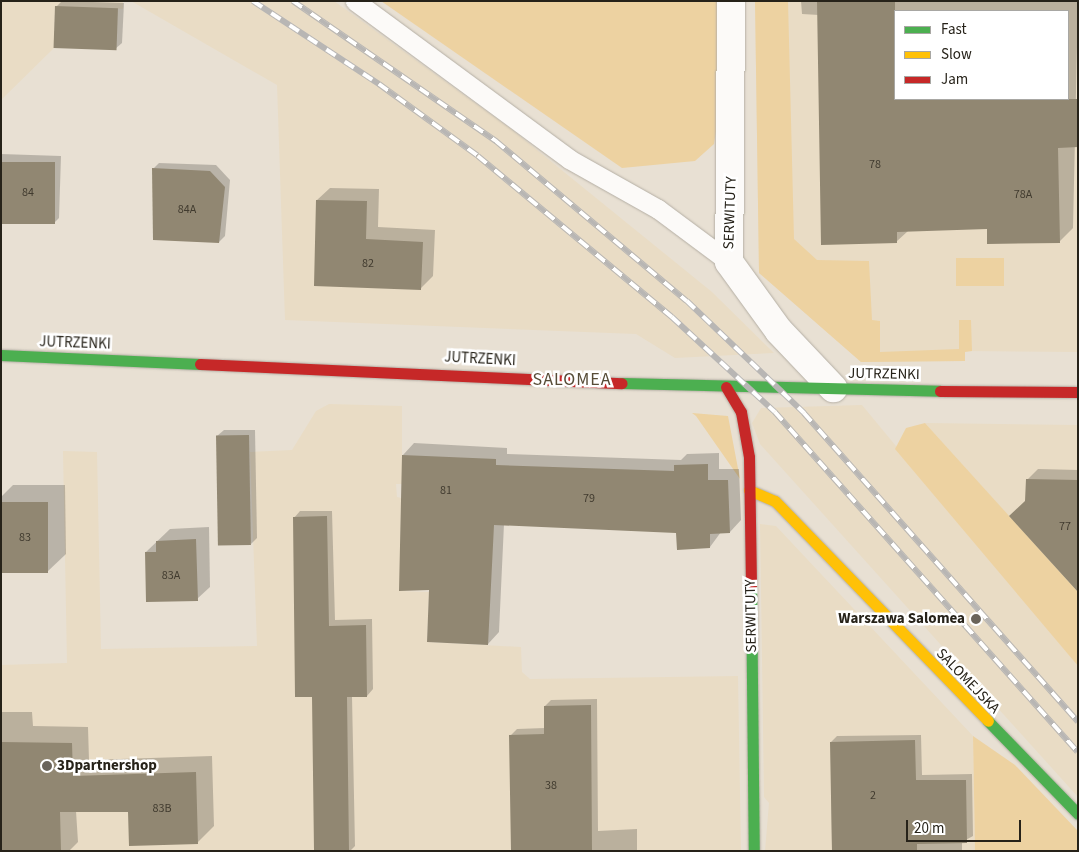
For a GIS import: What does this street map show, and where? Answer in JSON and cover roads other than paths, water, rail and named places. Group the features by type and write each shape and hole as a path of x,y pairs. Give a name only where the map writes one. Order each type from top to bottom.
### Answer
{"street":[{"name":"SERWITUTY","path":"731,1 729,262 779,331 832,388"},
{"name":"JUTRZENKI","path":"1,355 726,387 1078,392"},
{"name":"SERWITUTY","path":"726,387 742,412 749,490 754,851"},
{"name":"SALOMEJSKA","path":"749,490 775,501 1078,814"}],"lane":[{"path":"355,1 569,159 658,209 729,262"}],"railway":[{"path":"253,1 379,84 478,156 672,317 775,412 1078,752"},
{"path":"293,1 496,141 687,301 804,413 1078,722"}],"place":[{"name":"Warszawa Salomea","path":"976,619"},
{"name":"3Dpartnershop","path":"47,766"}],"district":[{"name":"SALOMEA","path":"572,380"}]}
